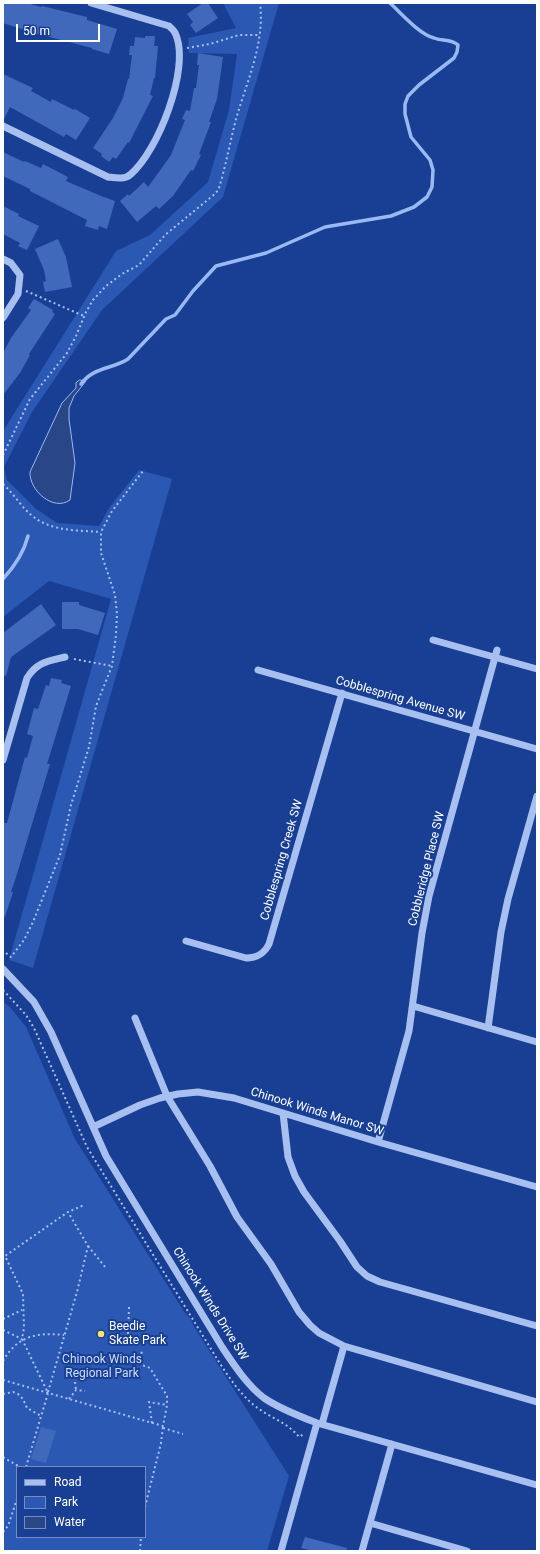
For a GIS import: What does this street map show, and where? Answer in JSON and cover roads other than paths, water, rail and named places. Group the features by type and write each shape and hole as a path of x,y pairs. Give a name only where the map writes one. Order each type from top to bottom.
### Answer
{"street":[{"path":"3,126 108,178 121,178 131,175 142,161 162,128 176,86 180,61 180,49 176,33 169,26 91,3"},
{"path":"3,259 11,263 20,274 20,289 3,318"},
{"path":"434,640 496,654 537,669"},
{"name":"Cobbleridge Place SW","path":"378,1142 409,1031 422,933 429,896 496,654"},
{"path":"3,760 27,678 33,669 45,662 65,657"},
{"name":"Cobblespring Avenue SW","path":"258,670 537,749"},
{"name":"Cobblespring Creek SW","path":"186,941 246,958 253,958 265,952 269,944 342,693"},
{"path":"488,1028 501,932 537,796"},
{"name":"Chinook Winds Drive SW","path":"3,969 34,1002 51,1032 106,1156 222,1347 238,1370 264,1398 294,1414 320,1424 537,1486"},
{"path":"412,1006 537,1042"},
{"path":"135,1018 167,1096 210,1166 237,1217 271,1264 299,1312 310,1325 319,1333 344,1346 537,1402"},
{"name":"Chinook Winds Manor SW","path":"93,1127 140,1105 167,1096 198,1092 234,1098 378,1142 537,1187"},
{"path":"283,1113 288,1157 295,1176 304,1192 357,1267 367,1276 380,1282 537,1326"},
{"path":"281,1551 344,1346"},
{"path":"362,1551 392,1444"},
{"path":"370,1523 467,1551"}],"water":[{"path":"80,380 86,381 74,396 69,408 75,463 70,500 63,503 56,503 43,497 38,492 33,486 30,472 62,403 76,388 76,383"}],"waterway":[{"path":"81,384 91,374 128,359 166,319 175,315 193,291 216,266 266,253 325,227 391,216 414,207 427,197 432,187 433,170 430,160 411,137 405,114 405,104 408,96 419,85 454,58 458,45 453,42 428,36 411,23 390,3"},
{"path":"3,579 18,559 28,536"}],"place":[{"name":"Beedie Skate Park","path":"101,1334"}],"park label":[{"name":"Chinook Winds Regional Park","path":"102,1367"}]}
